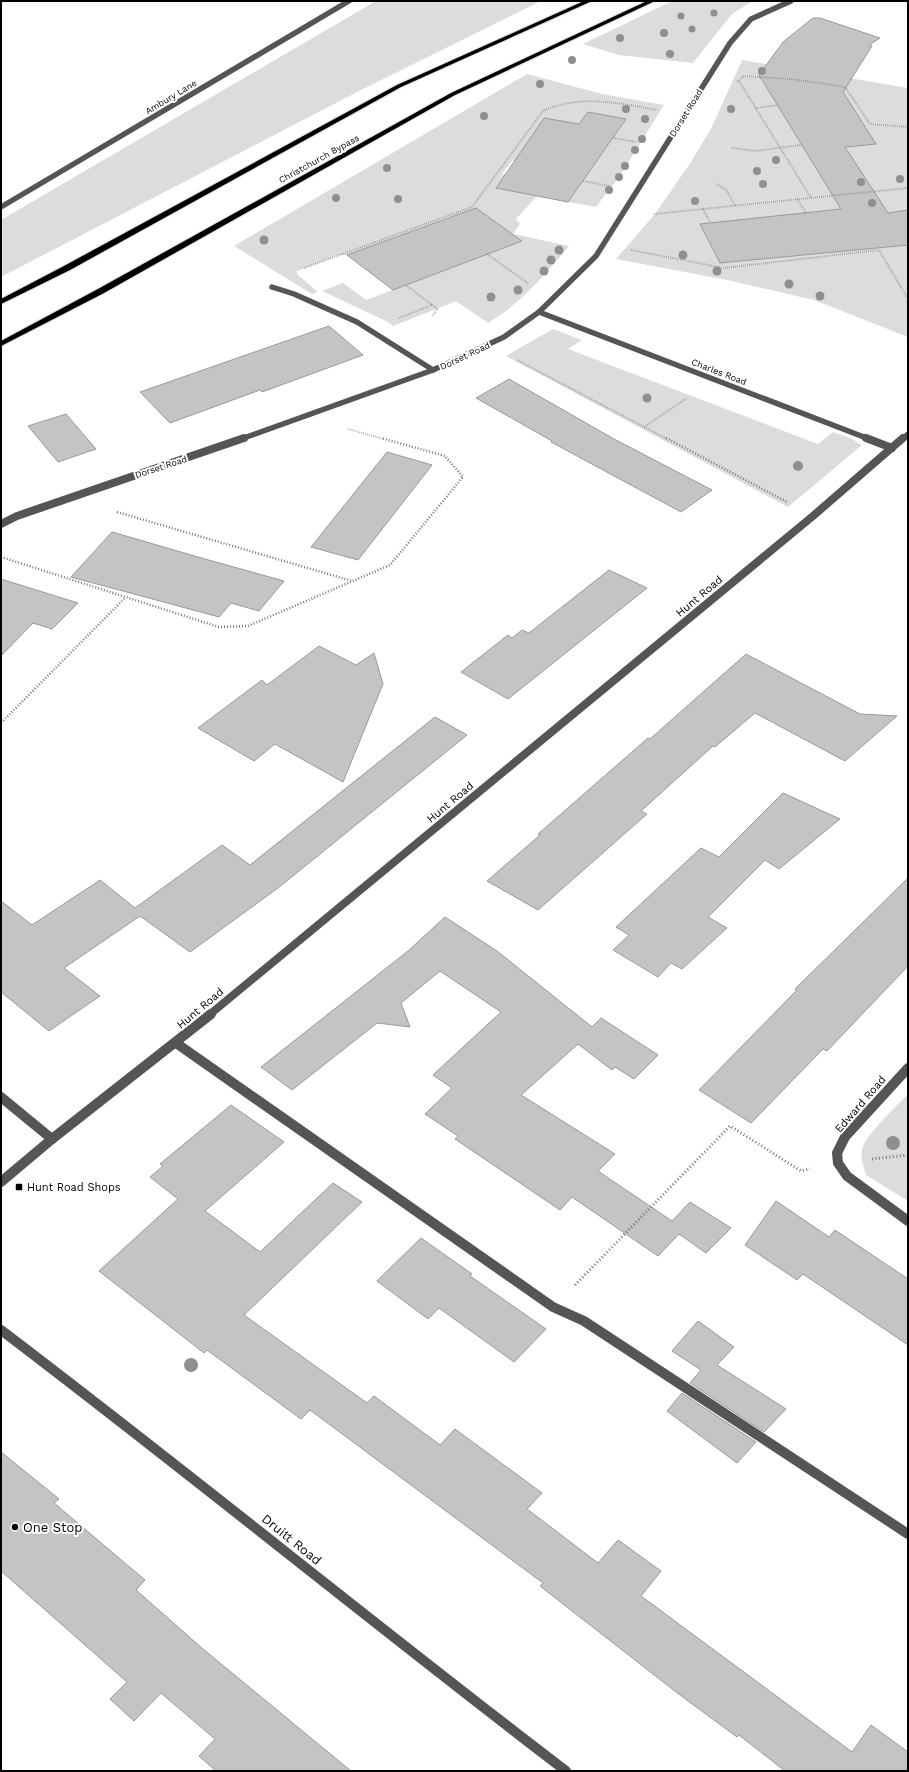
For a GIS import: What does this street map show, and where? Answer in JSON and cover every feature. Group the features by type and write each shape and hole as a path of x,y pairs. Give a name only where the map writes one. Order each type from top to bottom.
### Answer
{"main road":[{"path":"1,302 68,268 399,86 590,1"},
{"name":"Christchurch Bypass","path":"1,344 100,291 453,94 652,1"}],"street":[{"name":"Ambury Lane","path":"1,207 349,1"},
{"name":"Dorset Road","path":"1,524 39,508 189,458 434,370 504,337 540,312 596,256 730,43 751,20 791,1"},
{"path":"272,287 294,294 357,322 434,370"},
{"name":"Charles Road","path":"540,312 892,448"},
{"name":"Hunt Road","path":"1,1182 52,1139 176,1042 813,516 908,434"},
{"path":"176,1042 553,1307 584,1321 908,1534"},
{"name":"Edward Road","path":"838,1163 837,1153 845,1137 908,1068"},
{"path":"1,1097 52,1139"},
{"path":"838,1163 847,1176 908,1220"},
{"name":"Druitt Road","path":"1,1330 113,1414 473,1701 566,1771"}],"path":[{"path":"709,76 739,81 811,198"},
{"path":"739,81 743,76 791,79 844,87 870,124 908,126"},
{"path":"304,268 472,207 543,110 556,105 598,100 685,114"},
{"path":"756,108 778,105"},
{"path":"732,148 755,150 802,145"},
{"path":"717,184 727,191 736,206"},
{"path":"621,217 908,188"},
{"path":"797,199 806,213"},
{"path":"703,209 711,223"},
{"path":"603,244 724,268 879,250 908,299"},
{"path":"487,254 552,300"},
{"path":"406,285 437,309 432,317"},
{"path":"396,319 432,305"},
{"path":"488,344 813,516"},
{"path":"644,427 690,396"},
{"path":"1,557 125,598 220,627 248,626 390,565 463,477 445,456 305,417"},
{"path":"115,511 352,581"},
{"path":"1,723 125,598"},
{"path":"553,1307 730,1126 801,1172 838,1163"}],"shaded area":[{"path":"376,1 541,1 359,91 1,277 1,220"},
{"path":"672,1 752,1 732,14 693,63 619,55 583,44"},
{"path":"742,60 908,88 908,337 814,300 727,280 616,259 655,214 691,162 712,127"},
{"path":"527,74 602,94 664,105 619,177 596,207 568,202 626,119 588,112 577,127 526,163 512,161 502,174 519,177 537,196 516,219 520,224 513,234 569,246 542,278 522,298 488,323 456,301 393,326 388,322 322,291 343,283 366,300 521,241 465,225 452,216 429,225 443,235 383,256 371,246 347,255 339,255 297,271 297,274 318,292 312,294 234,246"},
{"path":"553,329 582,340 568,349 818,444 833,432 850,438 862,445 788,507 506,356"},
{"path":"908,1094 908,1201 866,1175 862,1162 862,1150 868,1137"}],"building":[{"path":"813,18 820,18 880,38 869,45 872,46 843,92 876,144 845,147 888,213 908,210 908,245 720,263 700,224 841,209 759,75 783,42"},
{"path":"588,112 626,119 568,202 496,188 544,118 579,124"},
{"path":"476,208 522,241 393,290 347,255"},
{"path":"329,326 363,355 262,392 260,390 170,423 140,392"},
{"path":"509,379 614,439 712,490 681,512 551,442 552,441 476,398"},
{"path":"66,414 96,449 58,462 28,426"},
{"path":"387,452 432,465 358,560 311,547"},
{"path":"112,532 284,581 259,611 231,603 219,617 71,577"},
{"path":"609,570 647,588 508,699 461,672 508,635 512,638 522,630 529,633"},
{"path":"1,579 78,603 52,629 33,623 1,656"},
{"path":"319,646 356,665 374,653 383,684 343,782 275,744 254,761 198,728 262,680 267,685"},
{"path":"746,654 860,714 897,716 845,761 755,713 715,747 713,746 641,811 647,814 538,910 487,881 540,835 538,834 648,738 650,739"},
{"path":"435,717 467,735 278,888 190,952 140,916 64,968 100,996 49,1031 1,992 1,901 32,925 100,880 135,908 222,845 250,865"},
{"path":"783,793 840,819 779,869 765,860 708,917 727,928 682,969 671,963 658,977 613,950 629,935 616,927 701,848 719,857"},
{"path":"908,878 908,966 827,1051 823,1049 751,1123 699,1090 797,990 795,989"},
{"path":"445,917 497,951 592,1027 601,1018 658,1055 634,1079 615,1067 612,1070 578,1044 521,1095 615,1154 598,1171 672,1221 690,1202 731,1228 706,1253 679,1234 658,1256 572,1197 560,1210 455,1139 458,1136 425,1114 452,1088 433,1075 501,1012 440,971 401,1003 410,1027 377,1023 292,1090 261,1067 408,951"},
{"path":"231,1105 284,1142 205,1211 260,1252 333,1183 362,1202 244,1315 367,1403 374,1396 440,1445 455,1429 542,1493 527,1509 598,1563 618,1540 661,1571 641,1596 852,1752 871,1725 908,1752 908,1771 785,1771 739,1735 737,1737 680,1695 540,1586 543,1583 310,1410 301,1419 207,1350 204,1353 99,1271 178,1199 150,1177 163,1166 160,1164"},
{"path":"776,1201 829,1237 835,1230 908,1279 908,1345 803,1274 797,1280 745,1245"},
{"path":"421,1238 472,1274 470,1276 546,1329 514,1362 439,1308 428,1319 377,1281"},
{"path":"698,1321 734,1347 717,1365 786,1409 764,1432 690,1383 701,1370 672,1351"},
{"path":"682,1393 756,1442 737,1463 667,1411"},
{"path":"1,1452 59,1499 54,1503 145,1580 136,1590 203,1649 351,1771 216,1771 199,1756 215,1739 161,1693 134,1721 110,1699 127,1682 1,1571"}],"place":[{"name":"Hunt Road Shops","path":"19,1187"},
{"name":"One Stop","path":"15,1527"}]}
